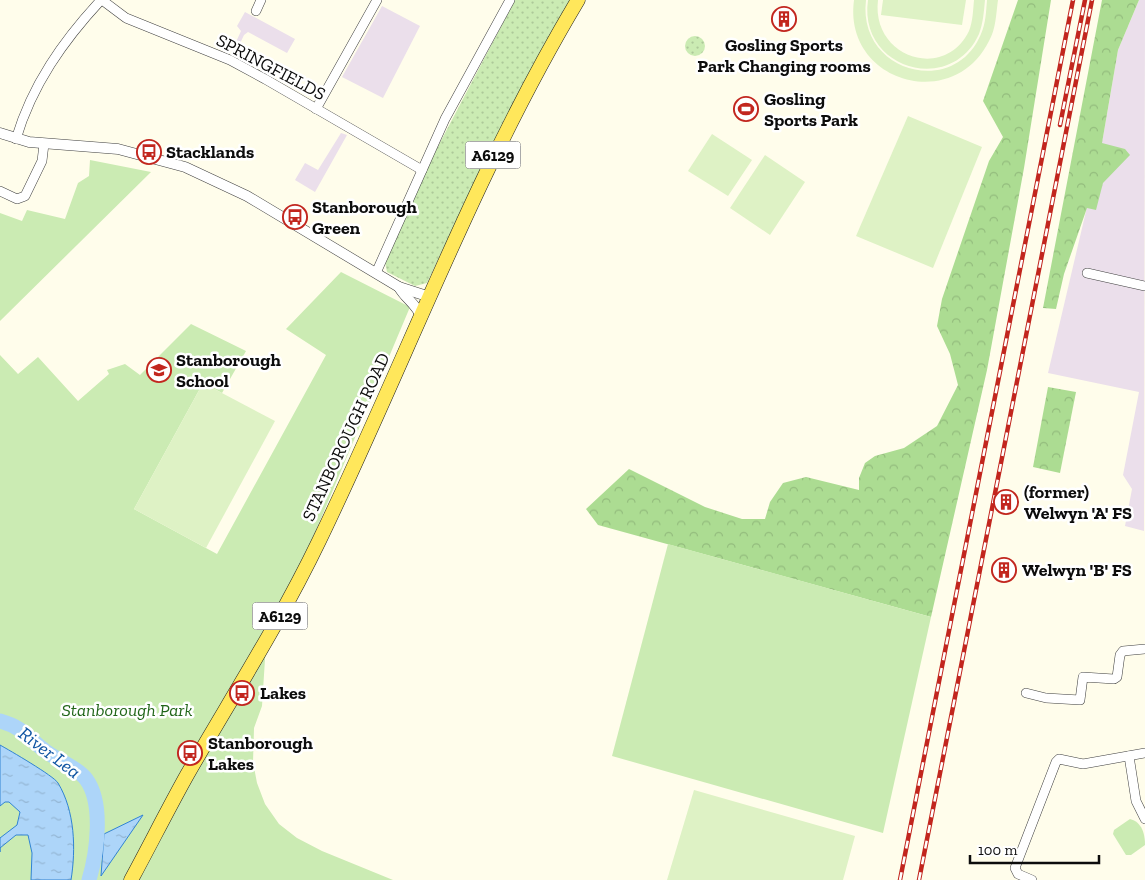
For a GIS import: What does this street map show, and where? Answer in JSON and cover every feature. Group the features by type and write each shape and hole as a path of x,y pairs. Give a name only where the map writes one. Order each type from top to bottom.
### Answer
{"main road":[{"name":"STANBOROUGH ROAD","path":"131,880 187,776 300,579 376,419 498,144 547,52 578,0"}],"street":[{"name":"SPRINGFIELDS","path":"101,0 126,18 230,60 422,170"},
{"path":"16,139 36,88 58,51 101,0"},
{"path":"256,12 261,0"},
{"path":"316,109 377,0"},
{"path":"376,273 445,118 510,0"},
{"path":"0,133 16,139 44,144 118,149 185,167 247,196 399,287 430,297"},
{"path":"0,191 17,199 25,196 42,161 44,144"},
{"path":"1087,273 1145,286"},
{"path":"399,287 403,294 414,302 422,316"},
{"path":"1026,693 1046,698 1080,700 1083,676 1114,679 1117,677 1120,655 1123,652 1145,649"},
{"path":"1032,880 1018,874 1016,865 1059,758 1083,764 1145,753"},
{"path":"1129,756 1136,801 1145,819"}],"shaded area":[{"path":"1139,0 1145,0 1144,531 1125,526 1132,489 1123,475 1139,392 1048,373 1102,143 1118,50"},
{"path":"382,6 420,26 383,98 342,77"},
{"path":"245,12 295,39 287,53 248,32 244,35 235,54 231,53 241,31 237,26"},
{"path":"341,133 347,135 315,192 295,180 305,163 318,170"}],"green space":[{"path":"515,0 570,0 484,162 427,283 415,286 387,272 385,262 424,173"},
{"path":"854,0 866,0 867,25 876,45 891,60 910,68 930,71 950,66 968,54 983,30 987,0 998,0 993,31 989,41 972,64 951,77 928,82 904,79 882,68 865,51 855,28"},
{"path":"868,0 878,0 879,20 886,36 897,48 911,56 927,59 943,56 958,47 969,31 974,0 985,0 979,34 966,53 948,65 929,69 909,66 891,57 877,43 869,24"},
{"path":"883,0 966,0 962,25 881,15"},
{"path":"1018,0 1051,0 1024,168 987,370 931,617 598,525 586,509 629,469 705,507 742,519 765,519 770,502 783,483 806,477 859,490 859,478 865,463 875,456 904,448 937,426 958,385 950,354 937,326 942,299 989,161 1003,137 983,101"},
{"path":"1102,0 1139,0 1118,50 1102,143 1125,149 1130,155 1103,183 1096,210 1087,208 1064,274 1056,309 1043,308"},
{"path":"695,36 702,39 705,46 702,53 695,56 688,53 685,46 688,39"},
{"path":"908,116 982,147 933,268 856,236"},
{"path":"712,134 752,160 728,196 688,171"},
{"path":"765,155 805,182 770,235 730,208"},
{"path":"90,160 151,172 0,321 0,213 22,221 27,210 65,219 78,183 89,176"},
{"name":"Stanborough Park","path":"341,272 410,307 298,573 267,628 262,706 254,728 253,762 257,783 265,804 279,824 297,838 322,851 393,880 0,880 0,355 18,374 38,357 78,401 109,374 107,370 125,364 140,375 191,324 246,351 222,393 203,383 134,509 217,554 326,355 286,329"},
{"path":"203,383 275,421 206,548 134,509"},
{"path":"1048,387 1076,392 1060,473 1033,467"},
{"path":"668,544 931,617 883,833 612,756"},
{"path":"694,790 855,836 843,880 667,880"},
{"path":"1130,819 1142,829 1145,845 1131,855 1126,855 1113,834 1114,830"}],"water":[{"path":"0,745 55,780 64,794 73,830 74,843 71,880 31,880 32,853 28,835 16,835 0,848 0,838 17,825 20,812 9,802 5,802 0,806"},
{"path":"143,815 101,876 104,834"}],"waterway":[{"name":"River Lea","path":"0,721 20,730 44,750 78,771 92,789 97,814 97,828 89,880"}],"railway":[{"path":"900,880 1073,0"},
{"path":"1060,125 1085,0"},
{"path":"919,880 1092,0"}],"place":[{"name":"Gosling Sports Park Changing rooms","path":"784,19"},
{"name":"Gosling Sports Park","path":"746,109"},
{"name":"Stacklands","path":"149,152"},
{"name":"Stanborough Green","path":"295,217"},
{"name":"Stanborough School","path":"159,370"},
{"name":"(former) Welwyn 'A' FS","path":"1006,502"},
{"name":"Welwyn 'B' FS","path":"1004,570"},
{"name":"Lakes","path":"242,693"},
{"name":"Stanborough Lakes","path":"190,753"}]}
